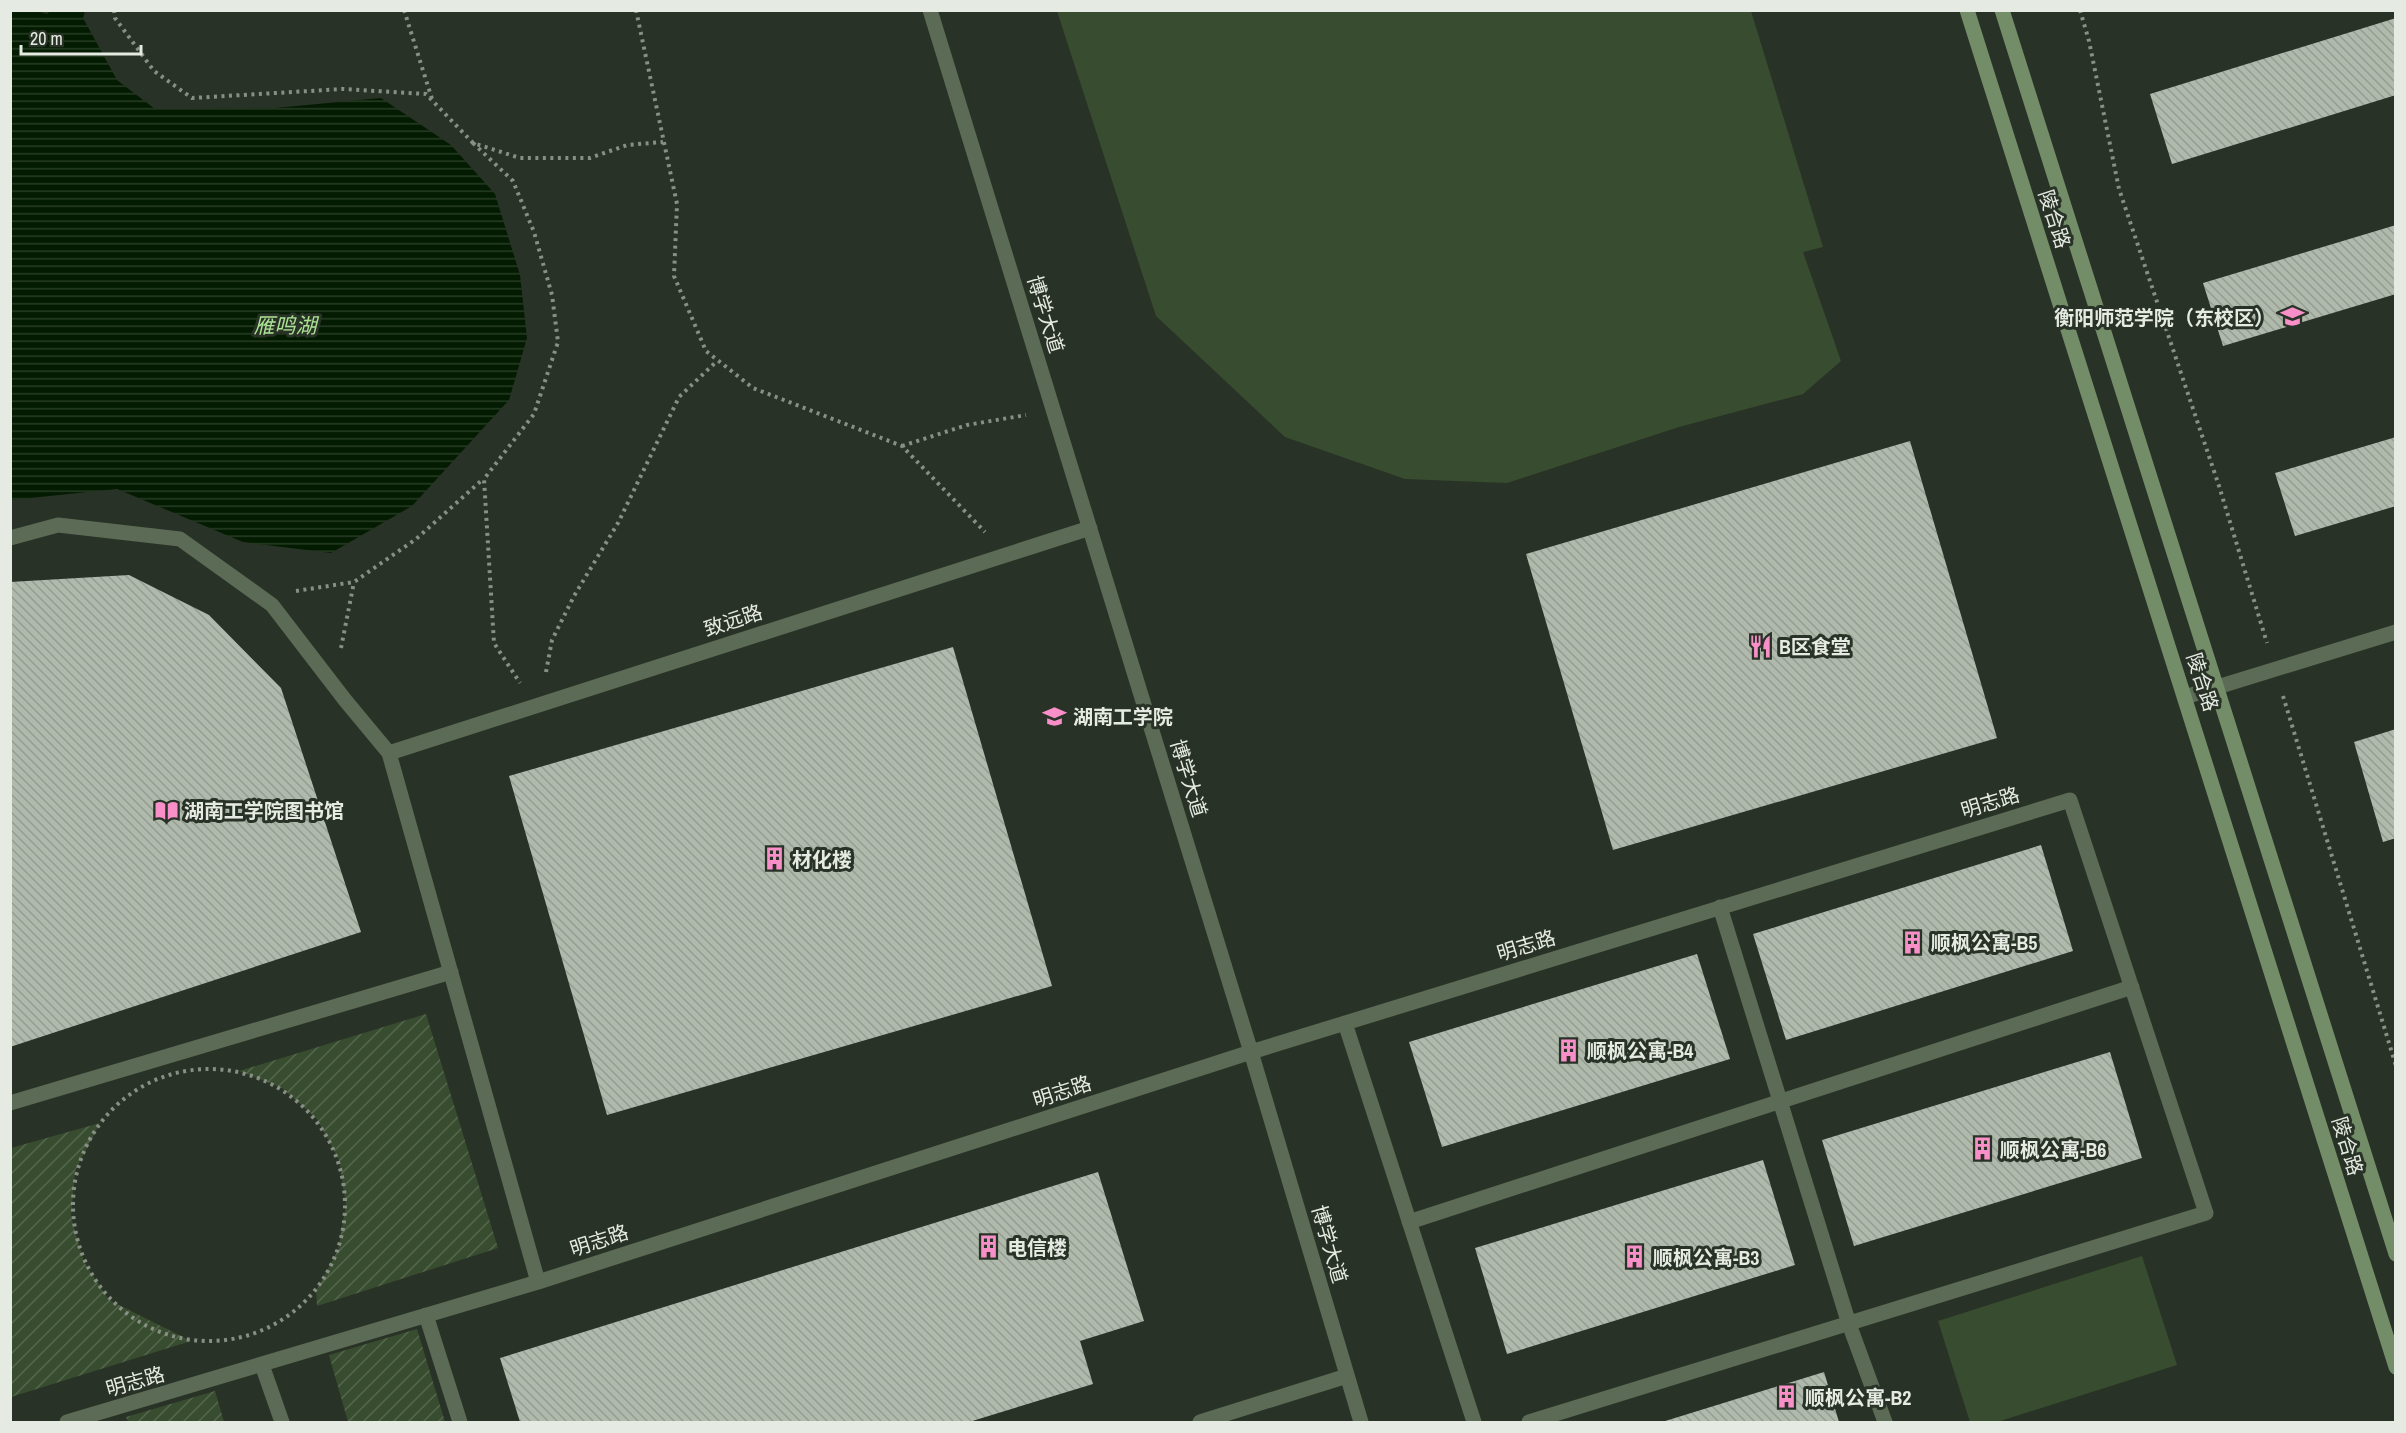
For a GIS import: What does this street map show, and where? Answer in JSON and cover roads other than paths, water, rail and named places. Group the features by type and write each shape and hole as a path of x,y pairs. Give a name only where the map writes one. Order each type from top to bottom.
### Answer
{"street":[{"name":"博学大道","path":"930,10 1251,1052 1361,1422"},
{"name":"陵合路","path":"1967,10 2396,1367"},
{"name":"陵合路","path":"2002,10 2396,1254"},
{"path":"10,538 58,525 180,539 272,605 389,753 538,1282"},
{"name":"致远路","path":"389,753 1090,528"},
{"path":"2186,697 2396,632"},
{"name":"明志路","path":"67,1422 94,1419 262,1365 538,1282 1251,1052 2070,800 2132,987"},
{"path":"1720,907 1849,1324 1885,1422"},
{"path":"10,1103 451,972"},
{"path":"1409,1222 2132,987 2206,1213 1529,1422"},
{"path":"1345,1023 1474,1422"},
{"path":"426,1315 460,1422"},
{"path":"262,1365 282,1422"},
{"path":"1200,1422 1347,1376"}],"water":[{"name":"雁鸣湖","path":"11,10 37,11 47,14 50,11 85,11 83,18 117,80 155,109 275,108 381,98 451,145 495,194 520,275 527,338 509,400 412,506 331,553 243,542 117,489 11,500"}],"place":[{"name":"衡阳师范学院（东校区）","path":"2292,317"},
{"name":"B区食堂","path":"1761,646"},
{"name":"湖南工学院","path":"1055,716"},
{"name":"湖南工学院图书馆","path":"166,810"},
{"name":"材化楼","path":"774,859"},
{"name":"顺枫公寓-B5","path":"1913,942"},
{"name":"顺枫公寓-B4","path":"1569,1050"},
{"name":"顺枫公寓-B6","path":"1982,1149"},
{"name":"电信楼","path":"989,1247"},
{"name":"顺枫公寓-B3","path":"1635,1257"},
{"name":"顺枫公寓-B2","path":"1787,1397"}]}
